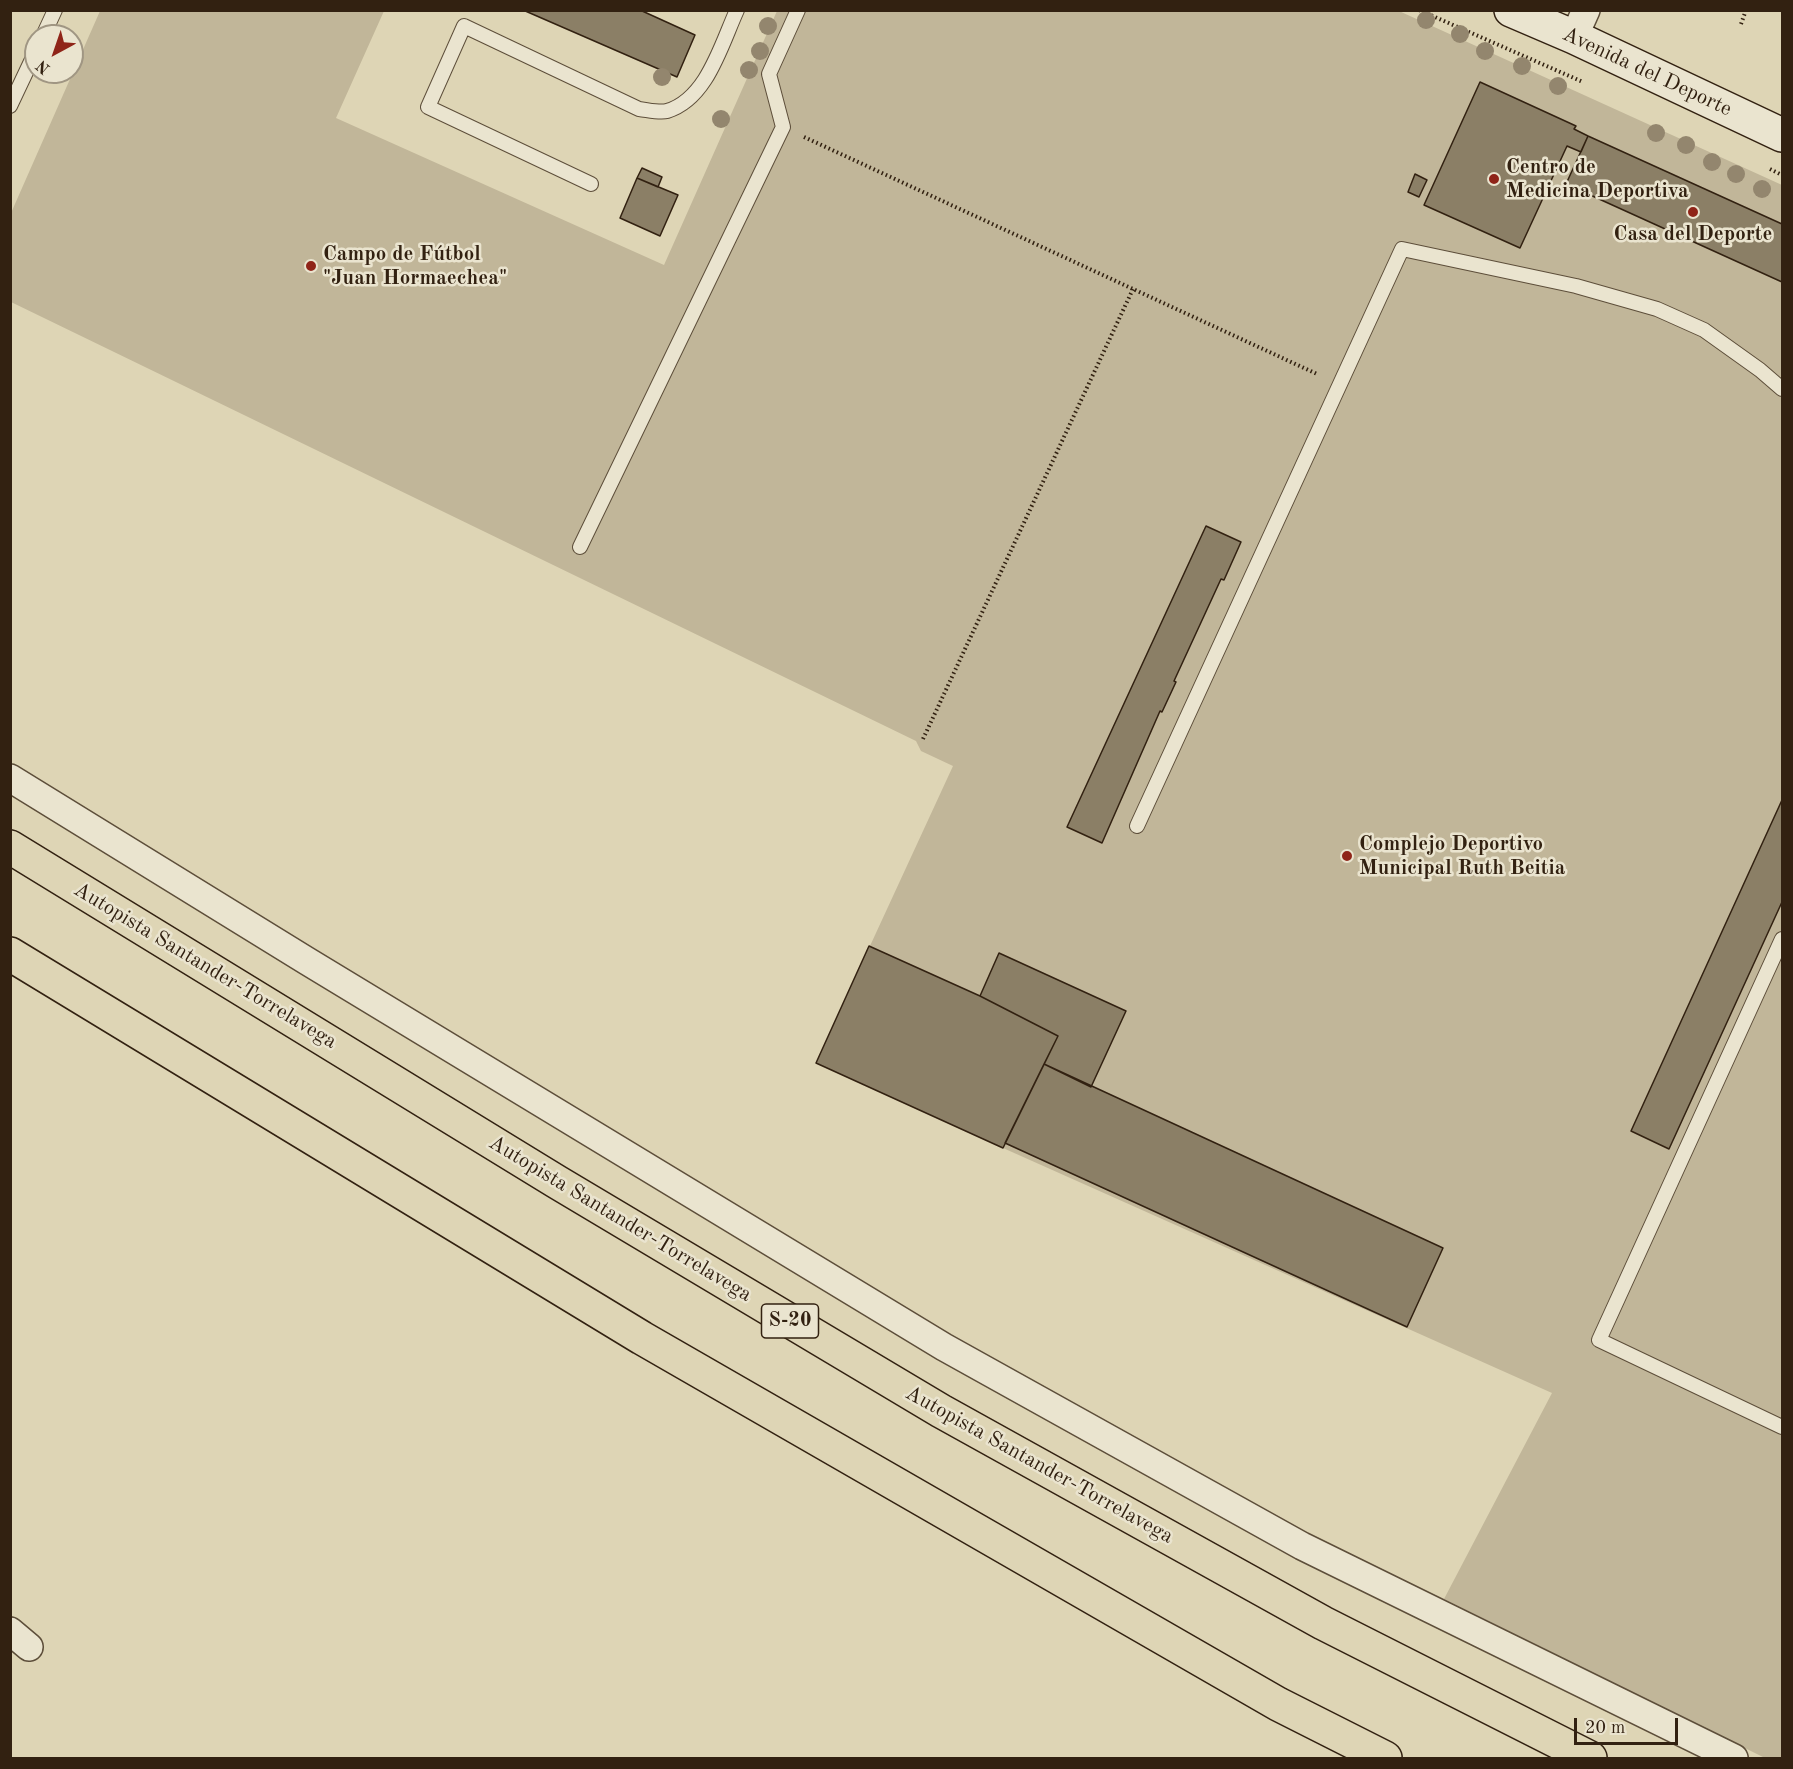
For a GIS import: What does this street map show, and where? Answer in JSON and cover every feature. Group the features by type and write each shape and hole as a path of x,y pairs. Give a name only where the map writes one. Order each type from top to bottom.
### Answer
{"highway":[{"name":"Autopista Santander-Torrelavega","path":"10,847 567,1188 941,1411 1323,1623 1590,1758"},
{"path":"10,954 642,1338 1278,1704 1385,1758"}],"main road":[{"name":"Avenida del Deporte","path":"1511,10 1580,24 1782,135"}],"street":[{"path":"10,778 326,973 944,1347 1302,1546 1734,1758"}],"lane":[{"path":"49,24 55,10"},
{"path":"591,184 428,107 464,26 639,109 666,112 690,100 703,85 737,10"},
{"path":"580,547 783,127 769,74 798,10"},
{"path":"10,106 24,76"},
{"path":"1137,826 1402,249 1576,286 1657,309 1704,330 1760,369 1782,389"},
{"path":"1782,939 1599,1340 1782,1427"}],"path":[{"path":"1419,10 1587,84"},
{"path":"1741,24 1746,10"},
{"path":"783,127 1340,385"},
{"path":"1762,165 1782,175"},
{"path":"923,739 1133,289"}],"shaded area":[{"name":"Complejo Deportivo Municipal Ruth Beitia","path":"100,11 384,11 336,118 664,265 777,11 1399,11 1782,185 1782,1758 1765,1758 1444,1599 1552,1393 816,1063 953,766 921,751 916,741 11,302 11,213 68,84 84,84 84,47"}],"building":[{"path":"523,10 640,10 695,35 677,77"},
{"name":"Centro de Medicina Deportiva","path":"1480,82 1576,126 1574,129 1588,136 1581,152 1567,146 1520,248 1424,205"},
{"name":"Casa del Deporte","path":"1588,136 1782,224 1782,282 1566,184"},
{"path":"642,168 662,177 658,187 637,178"},
{"path":"1415,174 1427,180 1419,197 1408,192"},
{"path":"637,178 678,195 660,236 620,218"},
{"path":"1206,526 1241,542 1224,580 1221,579 1162,712 1160,711 1102,843 1067,827"},
{"path":"1782,800 1782,902 1669,1149 1631,1131"},
{"path":"869,946 980,996 1058,1036 1003,1148 816,1063"},
{"path":"999,953 1126,1011 1091,1087 1044,1064 1058,1036 980,996"},
{"path":"1044,1064 1443,1248 1407,1327 1005,1143"}],"place":[{"name":"Centro de Medicina Deportiva","path":"1494,179"},
{"name":"Casa del Deporte","path":"1693,212"},
{"name":"Campo de Fútbol \"Juan Hormaechea\"","path":"311,266"},
{"name":"Complejo Deportivo Municipal Ruth Beitia","path":"1347,856"}]}
